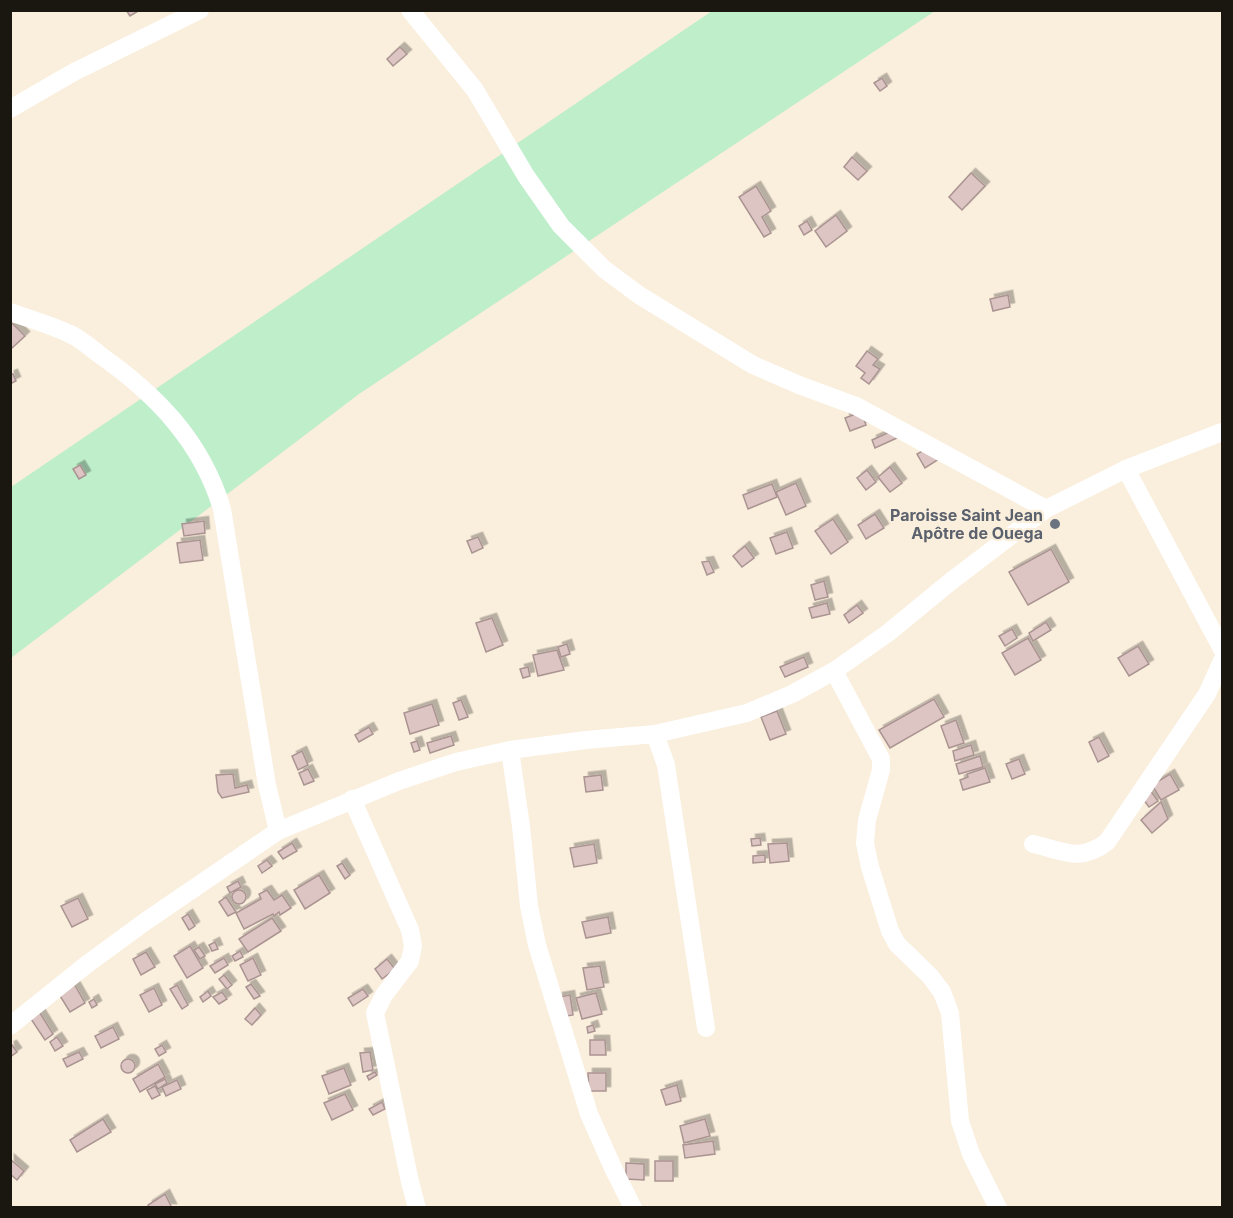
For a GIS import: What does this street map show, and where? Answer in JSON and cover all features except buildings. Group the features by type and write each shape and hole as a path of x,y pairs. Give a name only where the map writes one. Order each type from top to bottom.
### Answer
{"street":[{"path":"10,109 74,72 200,10"},
{"path":"410,10 475,90 526,176 561,226 604,270 639,295 753,365 856,406 1046,509"},
{"path":"10,312 73,335 122,370 169,414 201,458 210,475 222,509 267,785 278,831"},
{"path":"10,1026 86,965 146,921 278,831 399,781 456,762 510,750 655,734 747,713 792,694 834,671 888,633 950,582 1046,509 1126,469 1222,432"},
{"path":"1126,469 1222,649"},
{"path":"1033,844 1071,854 1085,854 1095,851 1107,842 1207,694 1222,661"},
{"path":"834,671 882,759 867,820 865,843 870,867 890,931 897,944 930,976 942,992 950,1013 960,1121 971,1154 998,1208"},
{"path":"655,734 666,765 706,1028"},
{"path":"510,750 529,906 537,945 589,1114 633,1208"},
{"path":"352,800 410,930 413,946 410,961 384,995 375,1013 417,1208"}],"green space":[{"path":"712,11 935,11 359,394 11,658 11,487"}],"place":[{"name":"Paroisse Saint Jean Apôtre de Ouega","path":"1055,524"}]}
